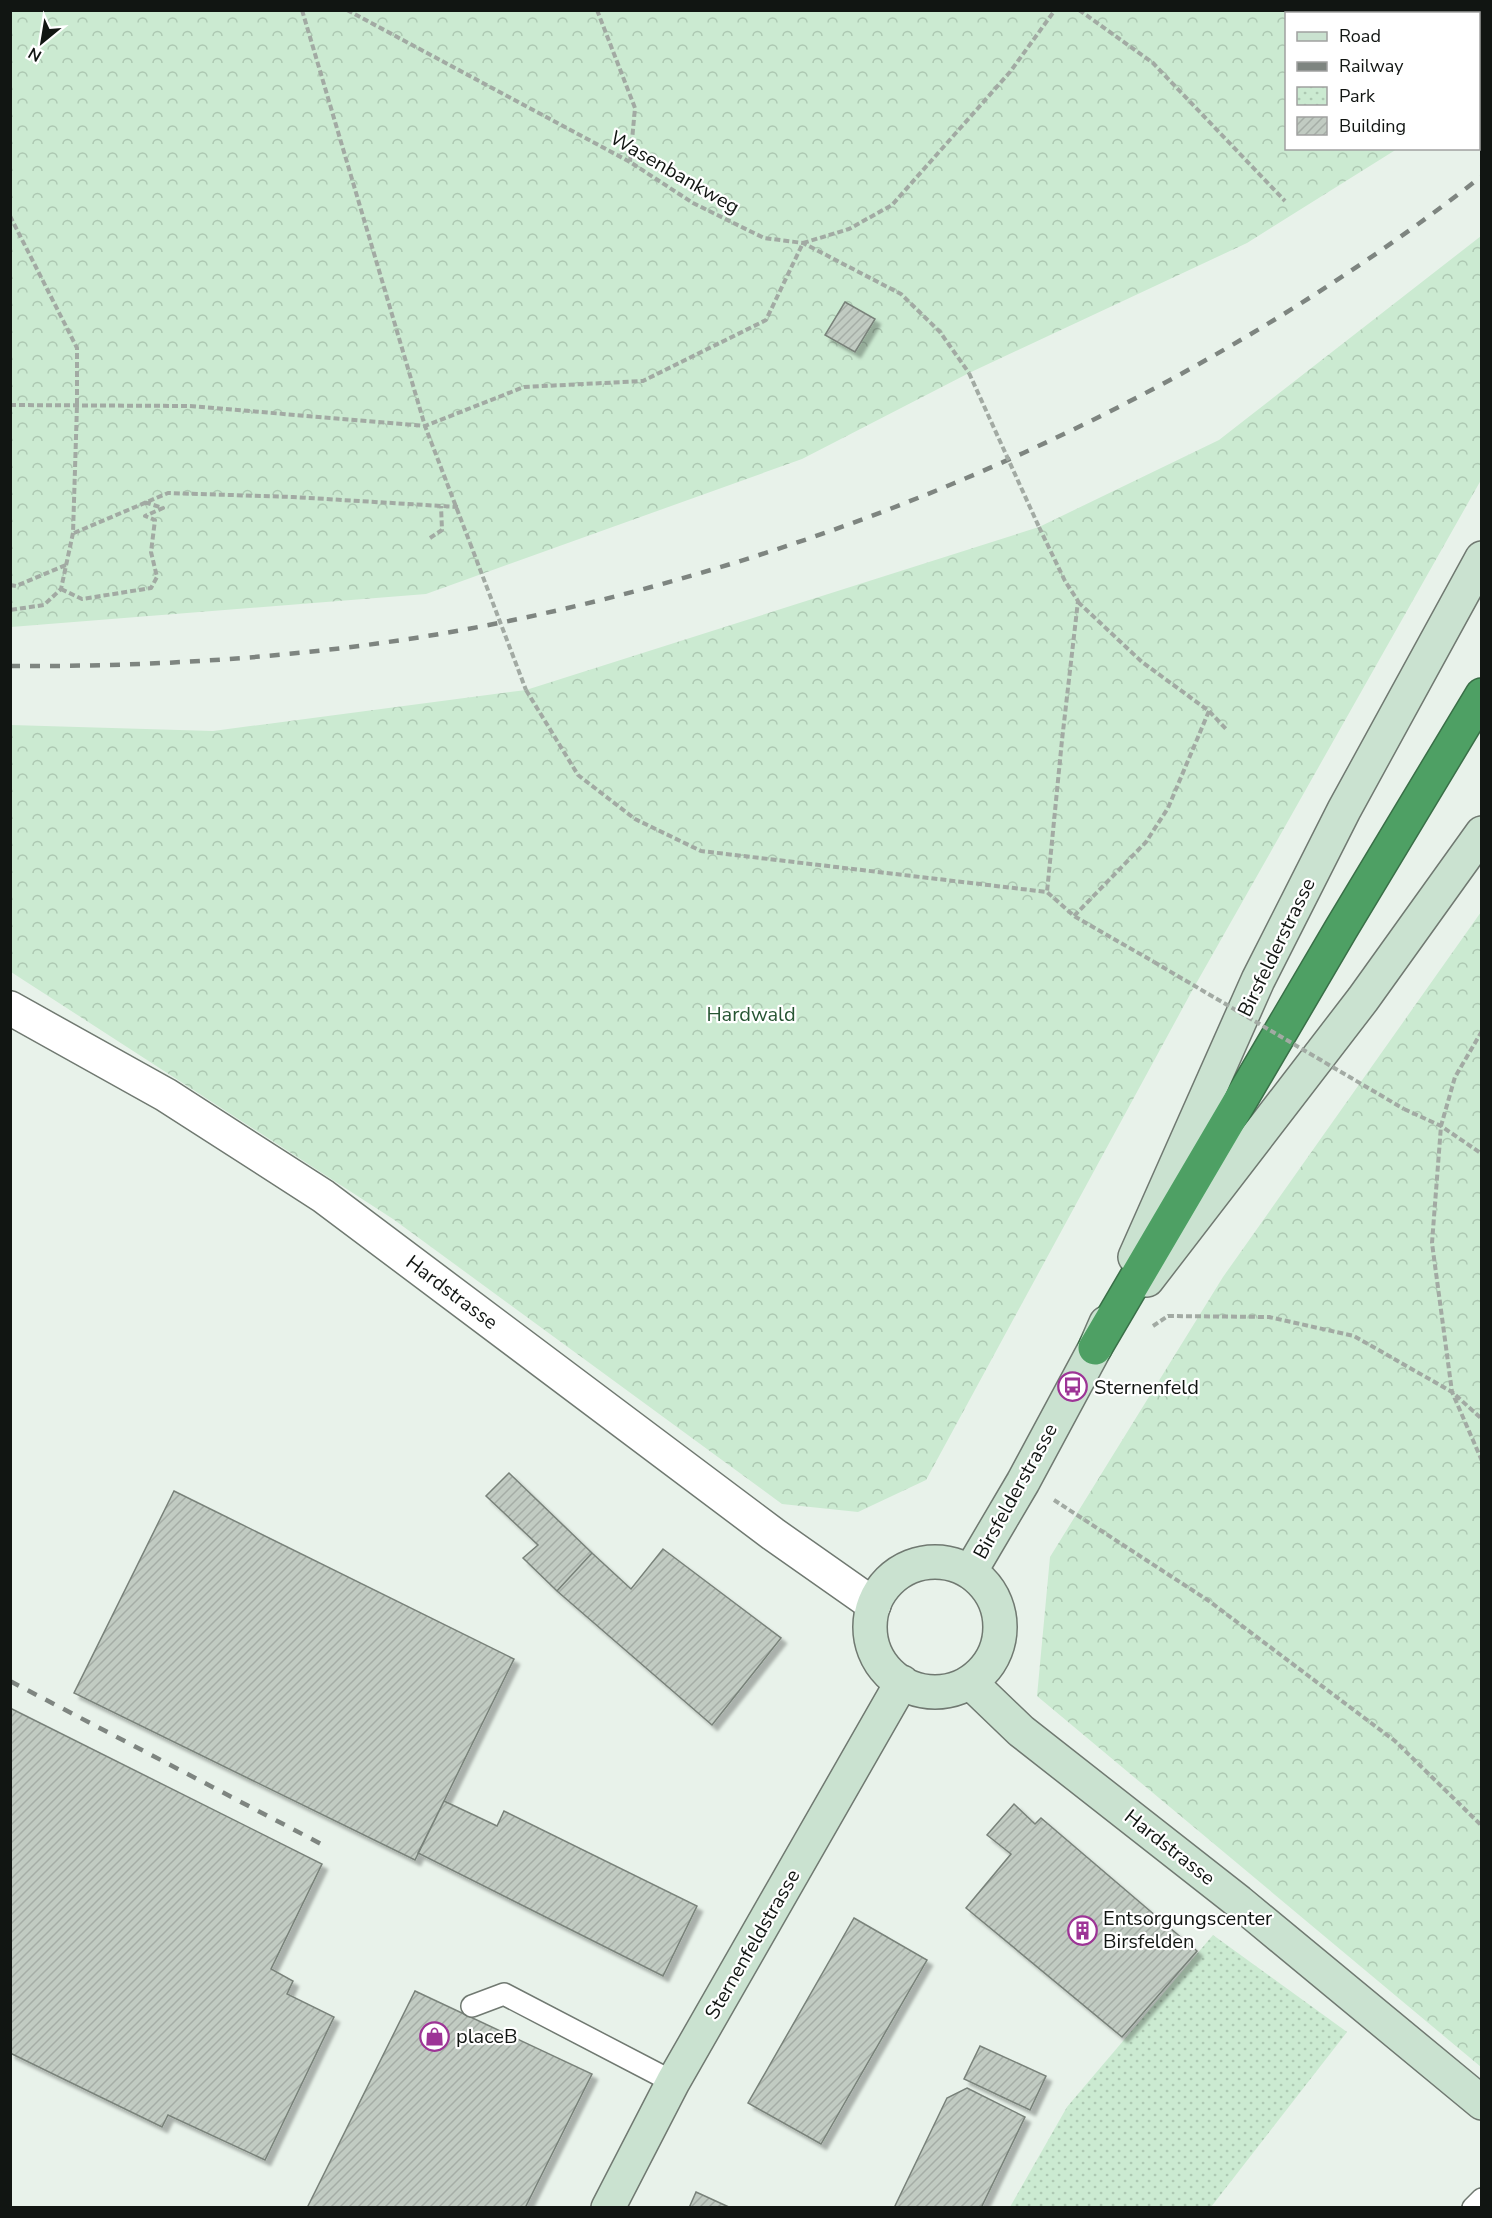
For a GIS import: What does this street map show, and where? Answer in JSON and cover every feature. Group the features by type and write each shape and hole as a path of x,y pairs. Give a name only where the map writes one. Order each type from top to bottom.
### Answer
{"highway":[{"path":"1095,1348 1353,909 1482,695"}],"street":[{"name":"Birsfelderstrasse","path":"970,1572 1023,1482 1095,1348 1258,980 1344,810 1482,558"},
{"name":"Birsfelderstrasse","path":"1095,1348 1363,999 1482,833"},
{"name":"Hardstrasse","path":"10,1008 166,1095 323,1196 773,1534 874,1605"},
{"path":"921,1563 955,1564 970,1572 984,1584 995,1599 1000,1618 1000,1636 995,1654 984,1670 970,1682 954,1689 936,1692 918,1689 902,1682 888,1671 878,1657 872,1641 870,1623 874,1605 881,1591 892,1578 906,1568 921,1563"},
{"name":"Sternenfeldstrasse","path":"608,2208 673,2082 902,1682"},
{"name":"Hardstrasse","path":"970,1682 1021,1731 1239,1902 1482,2103"}],"lane":[{"path":"472,2006 504,1994 673,2082"},
{"path":"1473,2208 1482,2199"}],"path":[{"path":"302,10 426,426 526,690 578,775 635,819 701,851 1047,892 1074,916 1404,1109 1441,1126 1482,1154"},
{"name":"Wasenbankweg","path":"347,10 630,162 693,203 764,238 803,243 901,294 940,332 969,373 1065,581 1077,601 1142,662 1209,711 1227,730"},
{"path":"597,10 635,108 630,162"},
{"path":"10,405 190,406 426,426 524,387 643,381 766,320 803,243 849,229 892,205 1010,72 1055,10"},
{"path":"1079,10 1153,63 1285,201"},
{"path":"10,216 77,348 73,533 61,590 44,605 10,610"},
{"path":"73,533 168,494 292,497 458,507"},
{"path":"61,590 82,599 151,588 157,577 151,552 155,520 145,516 163,508 144,502"},
{"path":"430,538 442,531 441,506"},
{"path":"10,585 16,585 66,565"},
{"path":"1047,892 1077,601"},
{"path":"1074,916 1146,842 1168,808 1209,711"},
{"path":"1482,1031 1455,1077 1441,1126 1432,1243 1452,1392 1482,1461"},
{"path":"1148,1329 1168,1316 1269,1317 1354,1336 1452,1392 1482,1419"},
{"path":"1073,1511 1209,1601 1395,1741 1482,1826"}],"green space":[{"path":"11,11 1481,11 1482,96 1480,97 1480,12 1285,12 1285,150 1395,150 1247,243 969,373 802,459 426,594 11,627"},
{"name":"Hardwald","path":"1481,236 1481,480 1193,989 926,1480 858,1512 782,1504 393,1219 11,972 11,725 213,731 526,690 1039,527 1219,440"},
{"path":"1481,912 1481,2067 1037,1696 1050,1557 1223,1277"},
{"path":"1213,1935 1347,2032 1211,2207 1010,2207 1067,2107"}],"building":[{"path":"845,302 875,319 855,352 825,335"},
{"path":"509,1473 592,1553 557,1591 523,1558 538,1545 486,1496"},
{"path":"174,1491 514,1659 415,1860 74,1693"},
{"path":"663,1549 781,1638 712,1725 557,1591 592,1553 631,1589"},
{"path":"10,1708 322,1864 271,1969 293,1981 287,1994 334,2017 265,2160 168,2115 162,2127 10,2053"},
{"path":"444,1801 497,1826 504,1811 697,1906 663,1976 418,1853"},
{"name":"Entsorgungscenter Birsfelden","path":"1014,1804 1035,1824 1041,1818 1197,1951 1122,2037 966,1908 1011,1854 987,1835"},
{"name":"Entsorgungscenter Birsfelden","path":"1014,1804 1035,1824 1041,1818 1197,1951 1122,2037 966,1908 1011,1854 987,1835"},
{"path":"854,1918 927,1960 821,2144 748,2103"},
{"path":"415,1991 592,2074 525,2208 307,2208"},
{"path":"980,2046 1046,2076 1030,2110 964,2079"},
{"path":"967,2088 1025,2117 981,2208 894,2208 947,2098"},
{"path":"696,2192 731,2208 689,2208"}],"railway":[{"path":"10,666 204,661 396,641 523,618 652,587 780,548 905,503 1028,451 1147,392 1263,327 1375,255 1482,176"},
{"path":"10,1681 325,1846"}],"place":[{"name":"Sternenfeld","path":"1073,1387"},
{"name":"Entsorgungscenter Birsfelden","path":"1082,1930"},
{"name":"placeB","path":"435,2036"}]}
